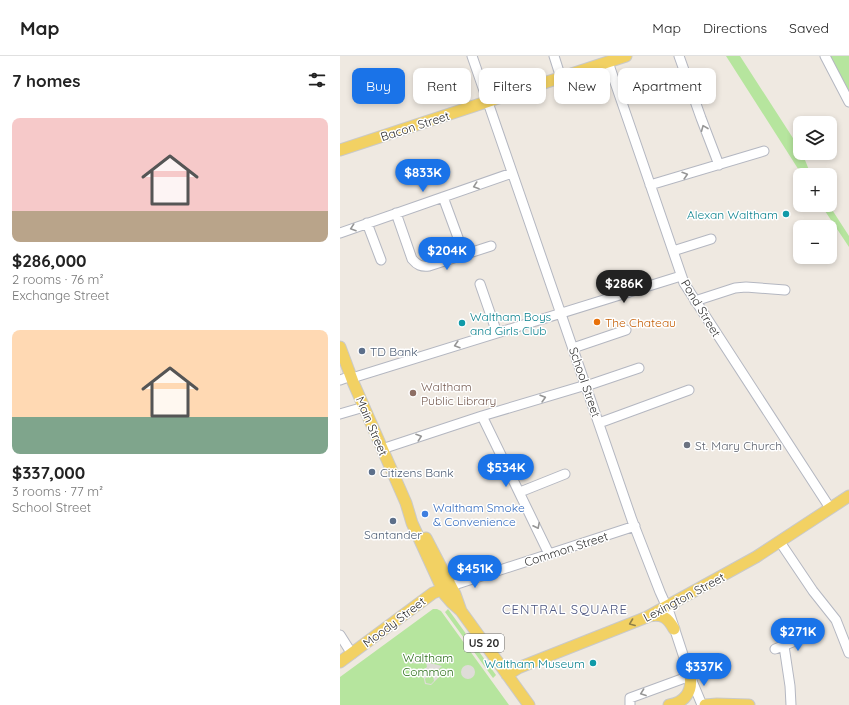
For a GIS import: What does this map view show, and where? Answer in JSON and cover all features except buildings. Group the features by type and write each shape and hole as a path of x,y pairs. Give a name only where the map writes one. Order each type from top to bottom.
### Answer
{"main road":[{"name":"Bacon Street","path":"590,68 626,56"},
{"name":"Bacon Street","path":"340,150 482,104"},
{"name":"Main Street","path":"340,347 351,377 406,503 412,523 461,611 529,705"},
{"name":"Lexington Street","path":"507,675 518,668 647,617 727,574 780,542 849,496"},
{"name":"Moody Street","path":"340,662 433,593 447,588"},
{"path":"416,607 439,601 450,604 461,611"},
{"path":"647,617 657,615 663,616 674,629"},
{"path":"666,705 678,703 686,697 690,687 690,676"},
{"path":"705,705 749,705"}],"street":[{"name":"School Street","path":"472,56 479,76"},
{"path":"554,56 558,68"},
{"path":"679,56 700,118 719,165"},
{"path":"825,56 849,102"},
{"name":"Pond Street","path":"608,62 685,285 830,508"},
{"name":"School Street","path":"489,104 634,526 667,606 690,676 702,705"},
{"path":"650,185 764,151"},
{"path":"340,233 512,174"},
{"path":"443,197 464,254"},
{"path":"396,213 412,258 417,265 429,266 491,246"},
{"path":"367,223 381,260"},
{"path":"673,251 711,239"},
{"path":"340,380 681,276"},
{"path":"480,284 497,333"},
{"path":"695,301 735,288 746,287 785,290"},
{"path":"573,348 626,330"},
{"path":"382,449 482,416 586,386 639,368"},
{"path":"599,423 689,390"},
{"path":"340,414 364,407"},
{"path":"482,416 550,554"},
{"path":"520,492 565,474"},
{"name":"Common Street","path":"447,588 634,526"},
{"path":"780,542 813,591 836,620 849,653"},
{"path":"791,705 790,686 780,648 813,634"},
{"path":"340,635 352,654"},
{"path":"630,705 630,698 690,676"}],"green space":[{"path":"726,56 740,56 793,138 793,160 805,160 808,168 798,168"},
{"path":"830,56 849,56 849,94"},
{"path":"826,212 834,212 849,236 849,247 837,229 837,220 831,220"},
{"name":"Waltham Common","path":"433,609 441,611 509,705 340,705 340,677"},
{"name":"Waltham Common","path":"448,609 496,675 493,678 445,612"}],"shaded area":[{"path":"415,654 420,659 415,664 410,659"},
{"path":"426,662 442,666 438,670 440,676 431,685 425,684 422,671 427,667","holes":["428,675 433,676 434,681 431,684 426,683 425,679"]},
{"path":"465,665 471,665 475,669 475,675 471,679 465,679 461,675 461,669"}],"place":[{"name":"Alexan Waltham","path":"786,214"},
{"name":"The Chateau","path":"597,322"},
{"name":"Waltham Boys and Girls Club","path":"462,323"},
{"name":"TD Bank","path":"362,351"},
{"name":"Waltham Public Library","path":"413,393"},
{"name":"St. Mary Church","path":"687,445"},
{"name":"Citizens Bank","path":"372,472"},
{"name":"Waltham Smoke & Convenience","path":"425,514"},
{"name":"Santander","path":"393,521"},
{"name":"Waltham Museum","path":"593,663"}],"district":[{"name":"CENTRAL SQUARE","path":"565,609"}]}
